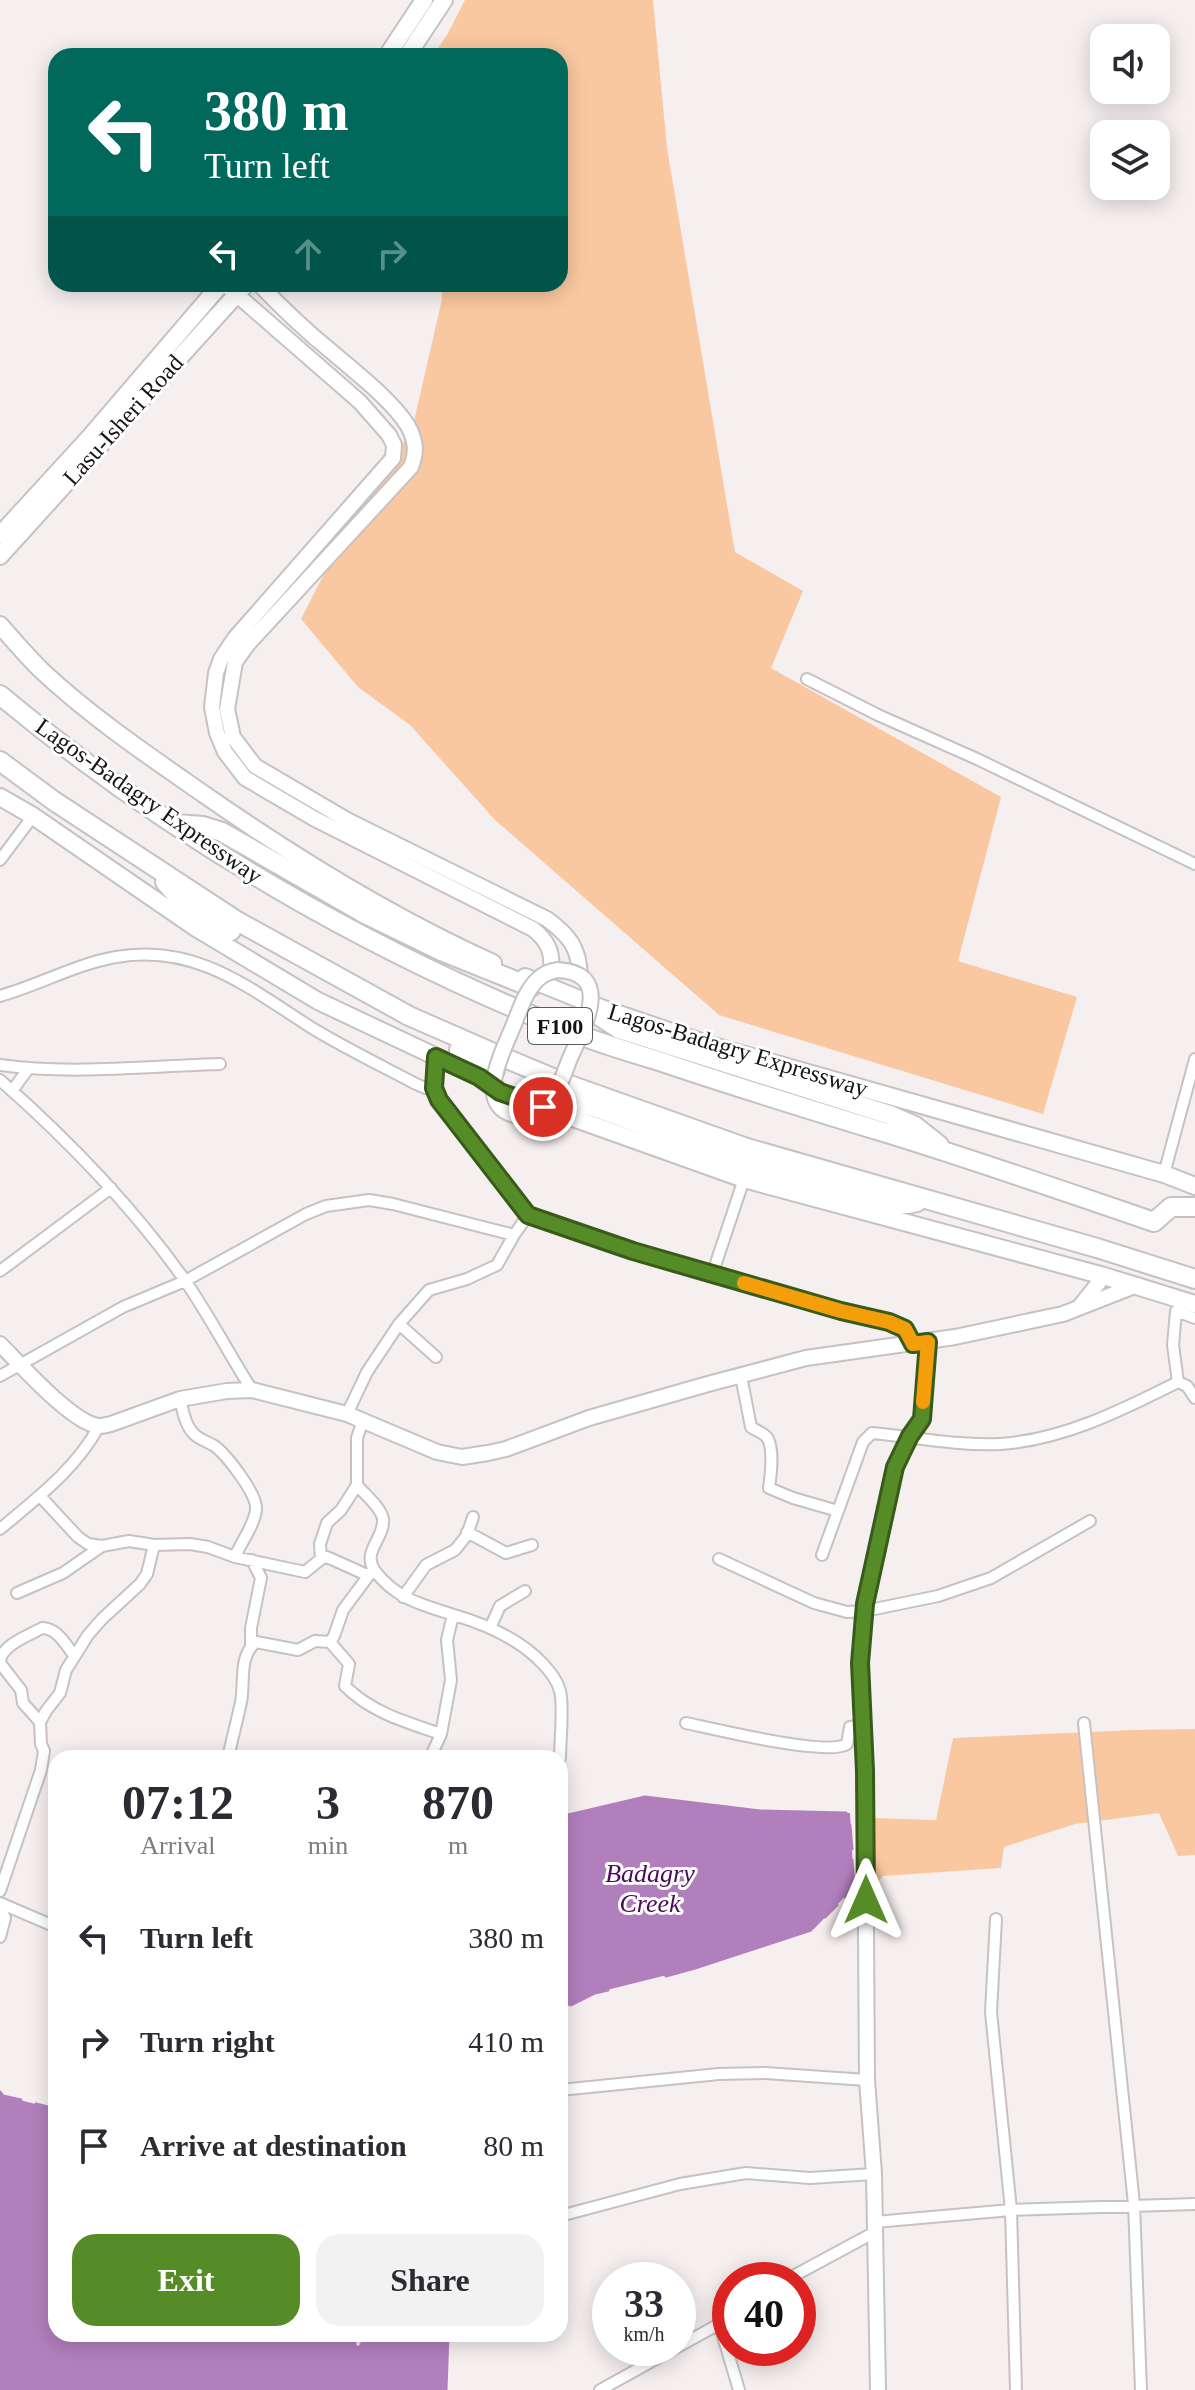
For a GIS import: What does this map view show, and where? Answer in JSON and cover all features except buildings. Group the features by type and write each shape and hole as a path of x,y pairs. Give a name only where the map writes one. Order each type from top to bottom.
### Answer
{"highway":[{"name":"Lagos-Badagry Expressway","path":"0,695 82,760 261,880 429,969 523,1011 582,1036 944,1151 1154,1222 1171,1207 1195,1207"},
{"name":"Lagos-Badagry Expressway","path":"0,761 54,801 237,921 409,1016 505,1058 567,1084 747,1148 1195,1279"},
{"path":"175,824 203,826 222,832 365,914 441,951 531,987"},
{"path":"154,867 181,900 202,914 330,986 467,1053 495,1070"},
{"path":"590,1010 619,1029 890,1115 915,1126 944,1151"},
{"path":"553,1096 588,1105 727,1157 861,1196 908,1205 925,1199"}],"main road":[{"path":"392,48 424,0"},
{"path":"412,48 444,0"},
{"name":"Lasu-Isheri Road","path":"0,535 227,292"},
{"name":"Lasu-Isheri Road","path":"0,556 228,292"},
{"path":"238,292 360,402 394,445 393,458 235,638 221,659 212,707 217,733 225,752 245,778 315,819 547,919 576,949 580,959 580,976"},
{"path":"267,292 310,334 374,388 406,424 414,439 416,454 411,467 248,644 235,662 227,709 230,729 255,766 396,852 533,929 548,944 552,958 551,971"},
{"name":"Lagos-Badagry Expressway","path":"0,625 39,668 69,695 133,744 264,835 355,893 441,940 587,1002 710,1045 1164,1174 1195,1186"},
{"path":"0,797 33,816 196,928 318,1001 479,1077 500,1092 744,1179 1137,1285 1195,1304"},
{"path":"565,970 580,976 589,986 590,1010 553,1096 546,1107 535,1114 513,1114 504,1109 494,1094 495,1070 531,987 537,979 551,971 565,970"},
{"path":"1077,1309 1104,1276"},
{"path":"0,1344 70,1411 84,1421 99,1426 180,1399 252,1390 347,1414 437,1452 462,1457 506,1449 589,1418 806,1358 920,1343 1077,1309 1137,1285"},
{"path":"878,2390 874,2174 867,2080 860,1663 865,1611 895,1467 922,1419 920,1343"}],"street":[{"path":"807,679 1195,864"},
{"path":"0,860 33,816"},
{"path":"0,836 11,845"},
{"path":"0,996 117,956 148,954 182,957 228,976 345,1047 414,1083 434,1088"},
{"path":"436,1057 434,1088 439,1100 528,1215 712,1275 889,1322 905,1329 920,1343"},
{"path":"1164,1174 1195,1059"},
{"path":"0,1065 28,1069 220,1064"},
{"path":"12,1091 28,1069"},
{"path":"0,1080 111,1188 185,1281 252,1390"},
{"path":"712,1275 744,1179"},
{"path":"0,1271 111,1188"},
{"path":"0,1376 123,1307 185,1281 306,1214 344,1202 369,1200 393,1204 514,1235"},
{"path":"347,1414 367,1372 399,1324 429,1290 467,1279 497,1265 528,1215"},
{"path":"1178,1382 1173,1345 1176,1311 1195,1318"},
{"path":"399,1324 436,1357"},
{"path":"741,1376 751,1427 769,1440 769,1488 838,1511"},
{"path":"822,1555 867,1436 872,1433 1000,1444 1084,1425 1178,1382 1187,1386 1195,1398"},
{"path":"180,1399 187,1424 232,1464 255,1500 256,1510 235,1557"},
{"path":"321,1559 320,1544 327,1523 341,1510 357,1485 357,1438 363,1420"},
{"path":"0,1529 40,1496 89,1446 99,1426"},
{"path":"330,1642 343,1610 370,1572 371,1551 381,1532 383,1519 357,1485"},
{"path":"40,1496 88,1544 102,1546 129,1541 154,1545 190,1544 305,1572 327,1557 370,1572 403,1597 424,1607 490,1628 537,1658 554,1677 561,1693 560,1750"},
{"path":"403,1597 426,1565 450,1554 467,1532 473,1517"},
{"path":"719,1559 814,1603 847,1612 865,1611 938,1596 991,1578 1090,1521"},
{"path":"467,1532 506,1553 532,1545"},
{"path":"0,1891 41,1770 44,1751 40,1722 60,1693 74,1655 102,1619 147,1574 154,1545"},
{"path":"17,1593 63,1573 102,1546"},
{"path":"230,1750 261,1578 252,1560"},
{"path":"490,1628 500,1606 525,1591"},
{"path":"434,1750 441,1734 451,1680 447,1640 453,1615"},
{"path":"40,1722 23,1703 21,1690 0,1662 1,1654 48,1627 74,1655"},
{"path":"251,1646 264,1642 298,1650 315,1641 330,1642 349,1664 345,1686 357,1698 383,1715 441,1734"},
{"path":"686,1723 775,1742 837,1747 847,1744 850,1727 863,1725"},
{"path":"1084,1723 1134,2204 1141,2390"},
{"path":"0,1905 48,1924"},
{"path":"0,1905 5,1918 0,1937"},
{"path":"996,1919 991,2012 1011,2210 1016,2390"},
{"path":"568,2089 719,2074 765,2073 867,2080"},
{"path":"568,2214 680,2184 746,2173 810,2178 874,2174"},
{"path":"816,2262 875,2227 1011,2210 1195,2204"},
{"path":"600,2390 712,2330"},
{"path":"732,2366 739,2390"}],"shaded area":[{"path":"465,0 653,0 667,148 735,552 803,591 771,668 1001,797 958,961 1077,997 1043,1114 719,1015 495,820 410,725 358,687 301,619 354,515 412,430 442,292 568,292 568,48 438,48"},
{"path":"1195,1729 1195,1855 1178,1856 1159,1813 1075,1824 1004,1847 1001,1868 883,1876 876,1883 874,1818 936,1820 953,1738"}],"water":[{"name":"Badagry Creek","path":"645,1797 760,1811 850,1813 854,1887 814,1929 695,1968 595,1993 568,2006 568,1815"},
{"path":"0,2092 3,2096 48,2107 48,2342 354,2342 358,2346 365,2342 448,2342 446,2390 0,2390"}],"waterway":[{"path":"568,1815 645,1797 760,1811 846,1813"},
{"path":"850,1825 852,1849"},
{"path":"845,1897 854,1887 852,1860"},
{"path":"825,1917 837,1905"},
{"path":"666,1976 811,1930"},
{"path":"571,2005 608,1990"},
{"path":"0,2092 3,2096 21,2100"},
{"path":"36,2104 48,2107"},
{"path":"446,2390 448,2342"}],"slow traffic":[{"path":"744,1283 889,1322 905,1329 913,1344 928,1342 923,1402"}],"route":[{"path":"543,1107 500,1092 479,1077 436,1057 434,1088 439,1100 528,1215 712,1275 889,1322 905,1329 913,1344 928,1342 922,1419 895,1467 865,1604 860,1663 866,1900"}]}
